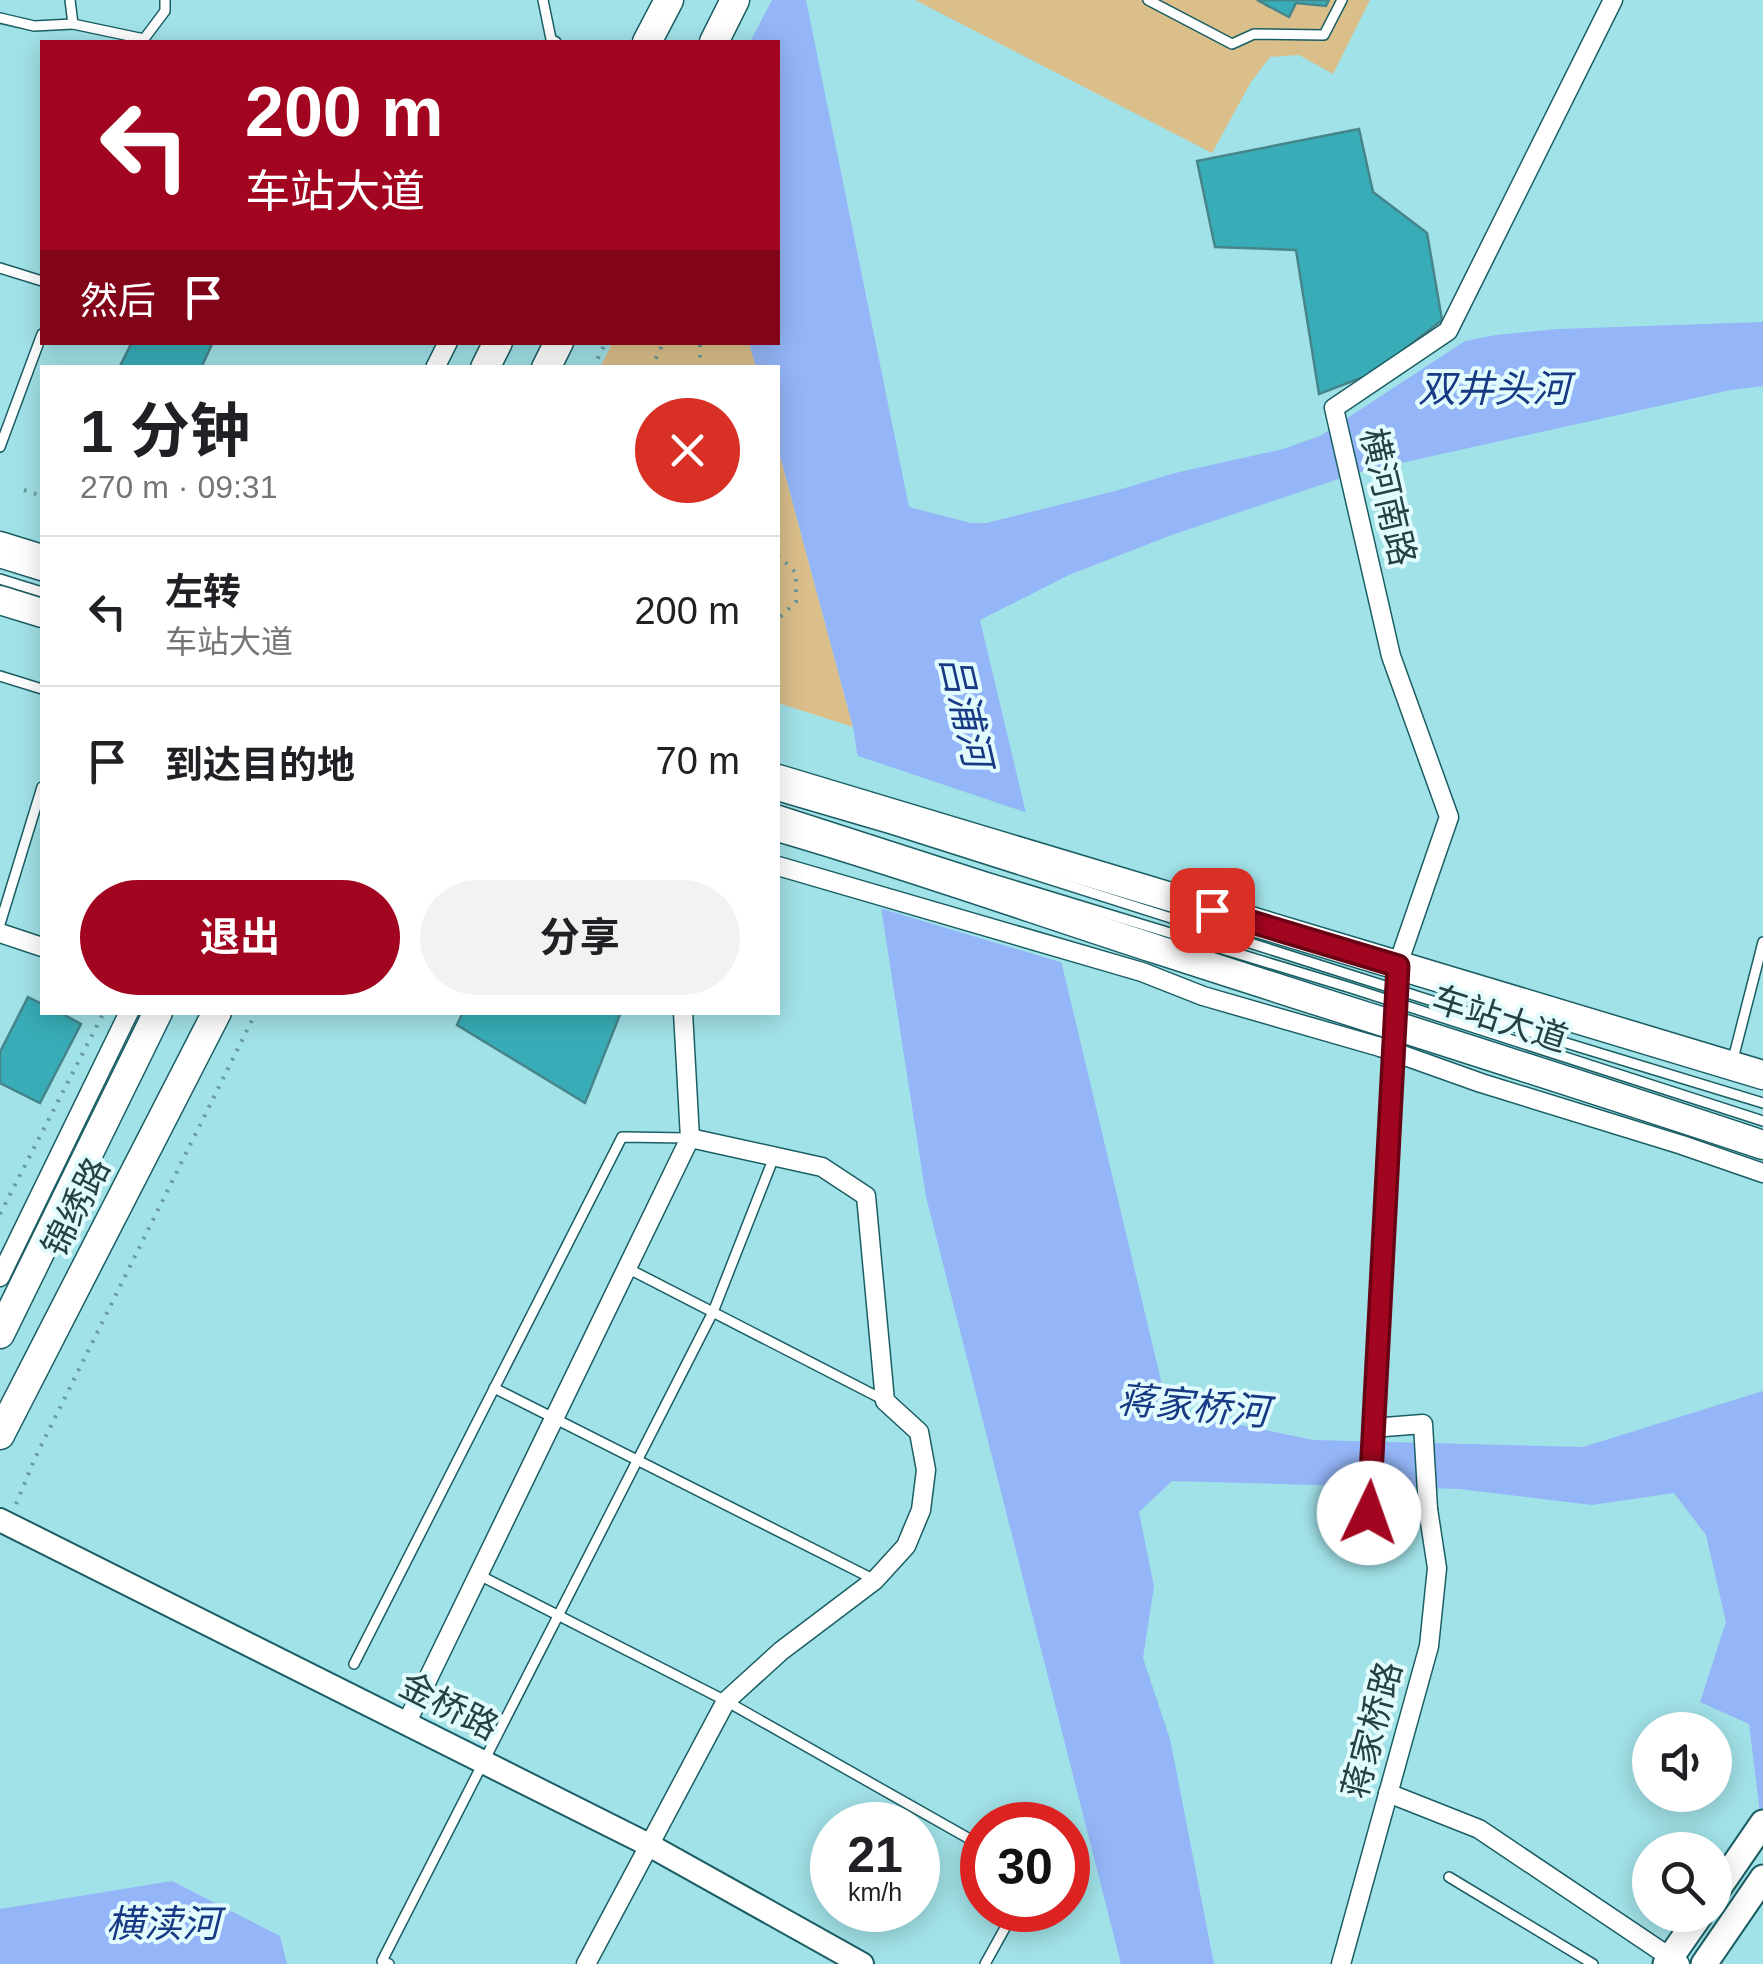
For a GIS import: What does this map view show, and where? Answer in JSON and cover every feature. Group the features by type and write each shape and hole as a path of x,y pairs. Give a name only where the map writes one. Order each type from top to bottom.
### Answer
{"main road":[{"path":"648,40 670,0"},
{"path":"715,40 736,0"},
{"path":"0,546 40,558"},
{"path":"0,600 40,612"},
{"name":"车站大道","path":"780,781 1175,899 1396,1007 1763,1145"},
{"name":"车站大道","path":"780,828 838,844 1150,961 1732,1066 1763,1075"},
{"name":"锦绣路","path":"0,1334 157,1015"},
{"name":"锦绣路","path":"0,1435 215,1015"},
{"path":"1732,1868 1763,1823"},
{"path":"1704,1964 1763,1878"},
{"path":"1672,1962 1690,1932"}],"street":[{"name":"横河南路","path":"1428,1509 1369,1513 1396,1007 1449,817 1391,656 1334,408 1448,331 1613,0"},
{"path":"780,867 1150,961"},
{"path":"0,933 40,946"},
{"path":"1396,1007 1481,1083 1763,1173"},
{"path":"0,1277 128,1015"},
{"path":"406,1724 690,1138 683,1015"},
{"path":"586,1964 726,1701 781,1650 875,1580 906,1546 921,1510 926,1470 919,1432 885,1400 866,1196 822,1167 690,1138"},
{"name":"蒋家桥路","path":"1341,1964 1429,1646 1438,1568 1428,1509 1423,1424 1372,1428"},
{"name":"金桥路","path":"7,1513 406,1724 648,1845 854,1962"},
{"path":"1388,1793 1479,1829 1672,1962"}],"lane":[{"path":"70,0 72,24"},
{"path":"145,40 165,11 165,0"},
{"path":"543,0 553,40"},
{"path":"1148,0 1232,44 1254,34 1324,35 1342,0"},
{"path":"0,18 34,26 72,24 140,40"},
{"path":"0,268 40,280"},
{"path":"0,447 40,339"},
{"path":"0,564 40,575"},
{"path":"0,579 40,591"},
{"path":"0,676 40,689"},
{"path":"0,924 40,794"},
{"path":"780,797 1024,872 1396,1007 1763,1103"},
{"path":"780,811 1763,1121"},
{"path":"1732,1066 1763,942"},
{"path":"354,1664 622,1137 690,1138"},
{"path":"389,1964 382,1961 713,1312 774,1156"},
{"path":"627,1268 885,1400"},
{"path":"494,1388 875,1580"},
{"path":"478,1575 726,1701 960,1834"},
{"path":"1449,1877 1592,1964"},
{"path":"985,1964 1002,1932"}],"path":[{"path":"24,490 40,495"},
{"path":"780,557 796,573 796,602 780,617"},
{"path":"0,1214 102,1015"},
{"path":"7,1513 255,1015"}],"shaded area":[{"path":"915,0 1370,0 1333,74 1299,55 1270,57 1251,82 1212,153"},
{"path":"611,345 750,345 755,365 601,365"},
{"path":"780,455 853,727 780,704"}],"water":[{"path":"664,0 806,0 909,507 971,523 986,523 1283,449 1320,436 1465,341 1558,329 1763,322 1763,386 1356,473 1169,536 1069,575 980,620 1168,1410 1313,1440 1583,1447 1763,1391 1763,1838 1749,1724 1732,1716 1732,1712 1700,1702 1726,1622 1706,1535 1674,1493 1592,1505 1459,1489 1172,1481 1139,1512 1154,1586 1143,1658 1170,1739 1214,1964 1121,1964 1090,1842 1090,1802 1080,1802 926,1197 853,727 780,455 780,365 755,365 750,345 780,345 780,40 674,40"},
{"name":"横渎河","path":"172,1881 280,1936 287,1964 0,1964 0,1909"}],"pier":[{"path":"659,0 772,0 751,40 668,40"},
{"path":"852,754 1031,814 1067,964 876,907"}],"building":[{"path":"1257,0 1329,0 1326,6 1296,3 1289,17"},
{"path":"1359,129 1373,192 1427,233 1442,320 1374,373 1319,394 1296,250 1215,247 1197,161"},
{"path":"130,345 212,345 202,365 120,365"},
{"path":"28,997 40,1003 40,1015 64,1015 81,1024 40,1103 0,1083 0,1052"},
{"path":"462,1015 620,1015 585,1103 457,1025"}],"route":[{"path":"1212,910 1398,966 1369,1513"}],"water label":[{"name":"双井头河","path":"1494,389"},
{"name":"吕浦河","path":"966,711"},
{"name":"蒋家桥河","path":"1193,1406"}]}
